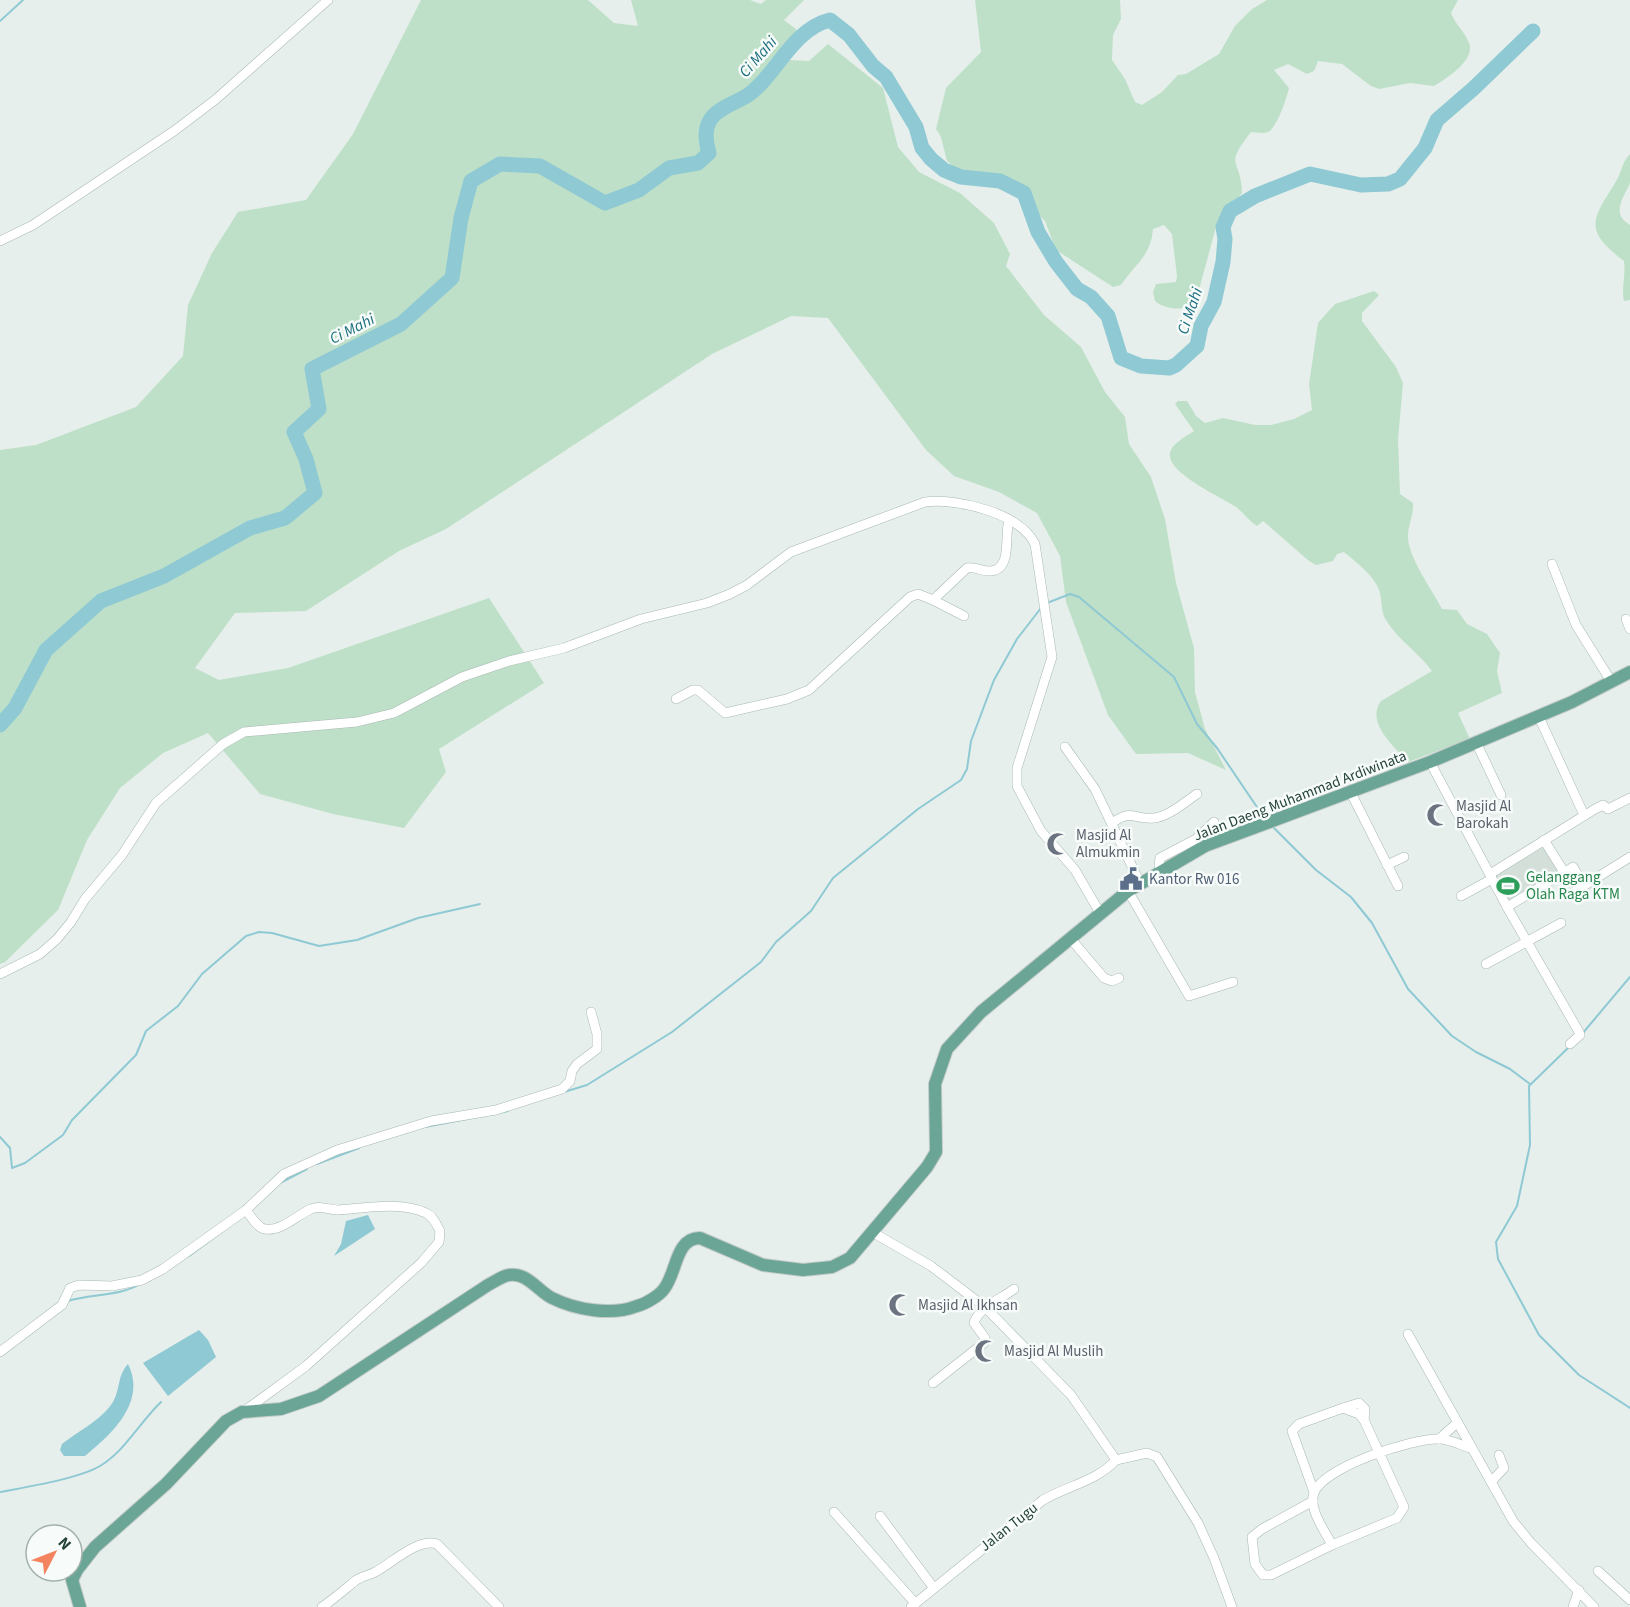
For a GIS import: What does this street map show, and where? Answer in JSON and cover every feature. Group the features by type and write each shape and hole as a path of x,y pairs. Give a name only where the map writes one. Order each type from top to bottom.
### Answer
{"main road":[{"name":"Jalan Daeng Muhammad Ardiwinata","path":"242,1412 281,1409 318,1396 488,1285 509,1275 522,1277 552,1298 604,1311 637,1307 663,1291 674,1273 683,1244 692,1238 700,1238 763,1265 803,1270 844,1263 927,1167 936,1152 936,1084 947,1049 981,1012 1128,891 1205,846 1430,762 1630,672"},
{"path":"80,1607 72,1580 95,1547 166,1484 226,1421 242,1412"}],"street":[{"path":"0,241 33,225 174,131 215,100 328,0"},
{"path":"0,974 39,954 57,939 85,899 122,855 156,803 223,744 244,732 357,722 394,713 462,677 509,661 564,648 641,619 707,603 730,594 791,552 925,502 958,501 1009,520 1025,528 1035,544 1052,647 1049,671 1017,768 1017,786 1041,831 1075,870 1100,913"},
{"path":"933,600 967,568 974,566 990,571 998,568 1008,551 1006,529 1009,520"},
{"path":"1552,564 1576,625 1611,681"},
{"path":"676,699 693,690 698,690 724,713 787,699 819,683 910,597 918,594 964,616"},
{"path":"1626,619 1630,629"},
{"path":"1538,715 1584,815"},
{"path":"1476,742 1501,795"},
{"path":"1065,747 1095,789 1140,883"},
{"path":"1430,762 1507,907 1579,1032 1580,1035 1570,1044"},
{"path":"1351,793 1398,886"},
{"path":"1113,823 1131,813 1155,818 1162,816 1197,794"},
{"path":"1461,896 1584,815 1603,805 1608,809 1630,798"},
{"path":"1162,870 1159,865 1160,858 1196,839 1214,822"},
{"path":"1544,840 1564,872"},
{"path":"1574,892 1583,888 1583,884 1630,856"},
{"path":"1387,865 1404,857"},
{"path":"1507,907 1573,867 1583,884"},
{"path":"1128,891 1189,996 1233,982"},
{"path":"1486,963 1561,923"},
{"path":"1070,938 1104,978 1112,981 1119,978"},
{"path":"0,1352 62,1305 70,1288 79,1285 112,1286 142,1280 198,1247 246,1210 284,1174 337,1150 431,1121 496,1110 562,1089 570,1081 572,1071 578,1064 597,1049 597,1034 591,1012"},
{"path":"242,1412 313,1361 421,1263 439,1242 440,1231 426,1213 411,1209 370,1205 340,1210 311,1209 292,1221 267,1230 261,1228 246,1210"},
{"path":"872,1232 931,1266 985,1308 1071,1395 1116,1460 1147,1453 1161,1461 1198,1523 1232,1607"},
{"path":"933,1383 984,1343 985,1338 974,1323 985,1308 996,1303 1014,1289"},
{"path":"1408,1334 1470,1448 1522,1532 1579,1590 1592,1607"},
{"path":"1332,1545 1315,1510 1314,1496 1292,1431 1299,1424 1359,1403 1365,1409 1364,1420 1377,1452 1399,1492 1404,1508 1401,1515 1384,1525 1332,1545 1271,1575 1263,1575 1255,1564 1252,1537 1256,1532 1314,1496 1343,1468 1377,1452 1439,1439 1470,1448"},
{"path":"1439,1439 1457,1423"},
{"path":"1491,1482 1504,1468 1499,1455"},
{"name":"Jalan Tugu","path":"913,1605 1043,1500 1060,1490 1108,1470 1116,1460"},
{"path":"834,1512 913,1605"},
{"path":"880,1516 933,1587"},
{"path":"322,1607 345,1592 357,1579 376,1572 412,1549 431,1542 437,1544 499,1607"},
{"path":"1598,1571 1630,1600"},
{"path":"1573,1607 1579,1590"}],"shaded area":[{"path":"1545,841 1563,872 1508,905 1492,874"}],"green space":[{"path":"421,0 588,0 614,23 638,26 631,0 750,0 761,4 766,0 804,0 784,20 801,33 789,60 809,61 828,44 883,88 898,147 919,172 960,193 994,223 1010,254 1006,266 1044,315 1081,347 1105,392 1125,417 1129,444 1151,477 1165,519 1176,583 1194,648 1195,692 1205,729 1226,770 1188,753 1136,754 1108,715 1066,602 1060,556 1037,513 999,492 954,476 926,450 828,318 791,316 712,354 446,529 399,551 306,611 235,613 195,668 219,680 288,668 489,598 544,683 439,749 446,772 404,828 333,814 260,794 208,733 163,753 120,788 87,840 58,910 5,962 0,964 0,450 36,445 136,407 183,356 188,305 212,253 238,212 306,200 353,134"},
{"path":"975,0 1120,0 1121,19 1113,35 1112,60 1125,79 1135,102 1142,105 1162,92 1178,75 1186,74 1219,54 1235,26 1252,9 1267,0 1458,0 1451,13 1467,39 1470,49 1459,68 1434,86 1410,83 1379,89 1371,86 1342,64 1318,61 1314,71 1307,74 1288,64 1274,70 1289,88 1282,110 1269,132 1251,132 1238,152 1236,162 1242,193 1217,223 1196,301 1187,307 1176,308 1155,301 1153,292 1156,284 1176,282 1177,276 1172,234 1164,225 1153,229 1146,253 1121,285 1113,287 1056,250 1045,221 1001,178 960,172 947,161 941,137 936,129 946,88 981,52"},
{"path":"1630,154 1630,183 1620,205 1621,216 1630,225 1630,300 1624,301 1624,261 1602,241 1596,224 1601,206"},
{"path":"1374,291 1379,295 1362,313 1362,321 1396,367 1403,383 1398,439 1400,494 1413,503 1408,536 1412,554 1442,609 1457,610 1467,624 1487,634 1500,653 1497,671 1502,693 1458,713 1470,739 1408,762 1379,726 1377,709 1381,701 1432,671 1396,634 1386,620 1375,582 1344,552 1337,554 1333,561 1316,565 1309,561 1263,521 1257,526 1236,507 1185,476 1171,461 1170,453 1177,443 1194,431 1175,404 1178,401 1187,401 1196,416 1205,423 1223,418 1255,425 1271,425 1294,419 1312,410 1309,384 1318,323 1335,304"}],"water":[{"path":"368,1215 375,1229 334,1256 341,1244 346,1221"},
{"path":"199,1330 208,1340 216,1357 168,1396 143,1363"},
{"path":"128,1364 133,1378 133,1391 124,1416 106,1438 85,1456 64,1456 60,1450 62,1444 98,1419 110,1407 122,1372"}],"waterway":[{"path":"0,21 23,0"},
{"name":"Ci Mahi","path":"0,725 15,708 46,650 101,601 164,576 250,528 285,518 315,493 306,459 294,432 319,409 312,369 401,324 452,278 461,218 471,181 500,164 540,166 605,203 639,190 669,168 698,163 709,153 706,134 712,117 758,87 794,43 816,25 830,20 849,35 873,66 886,77 916,127 922,148 931,159 944,170 961,177 1000,181 1024,193 1038,232 1056,262 1077,289 1091,297 1108,316 1121,358 1141,366 1169,368 1176,365 1197,346 1201,326 1214,302 1223,262 1225,239 1223,227 1230,211 1255,196 1310,174 1361,185 1388,184 1400,179 1425,148 1437,120 1533,31"},
{"path":"1047,603 1070,594 1079,597 1174,677 1197,724 1217,748 1263,816"},
{"path":"564,1092 587,1085 672,1032 761,962 776,942 811,911 833,878 918,809 961,780 967,769 971,741 994,680 1017,639 1041,608"},
{"path":"1272,826 1316,870 1351,897 1372,923 1408,989 1452,1036 1476,1052 1510,1069 1530,1084"},
{"path":"0,1137 10,1148 12,1168 25,1163 63,1135 72,1120 136,1055 146,1031 178,1006 202,974 246,936 259,932 272,933 319,946 357,940 418,918 480,904"},
{"path":"1582,1034 1630,977"},
{"path":"1569,1047 1529,1086 1530,1145 1517,1206 1496,1242 1498,1259 1539,1335 1579,1375 1630,1408"},
{"path":"425,1127 508,1111"},
{"path":"317,1164 359,1148"},
{"path":"280,1183 307,1169"},
{"path":"189,1256 223,1231"},
{"path":"68,1301 124,1291 140,1284"},
{"path":"0,1492 66,1479 100,1466 125,1444 161,1402"}],"place":[{"name":"Masjid Al Barokah","path":"1438,815"},
{"name":"Masjid Al Almukmin","path":"1058,844"},
{"name":"Kantor Rw 016","path":"1131,879"},
{"name":"Gelanggang Olah Raga KTM","path":"1508,886"},
{"name":"Masjid Al Ikhsan","path":"900,1305"},
{"name":"Masjid Al Muslih","path":"986,1351"}]}
